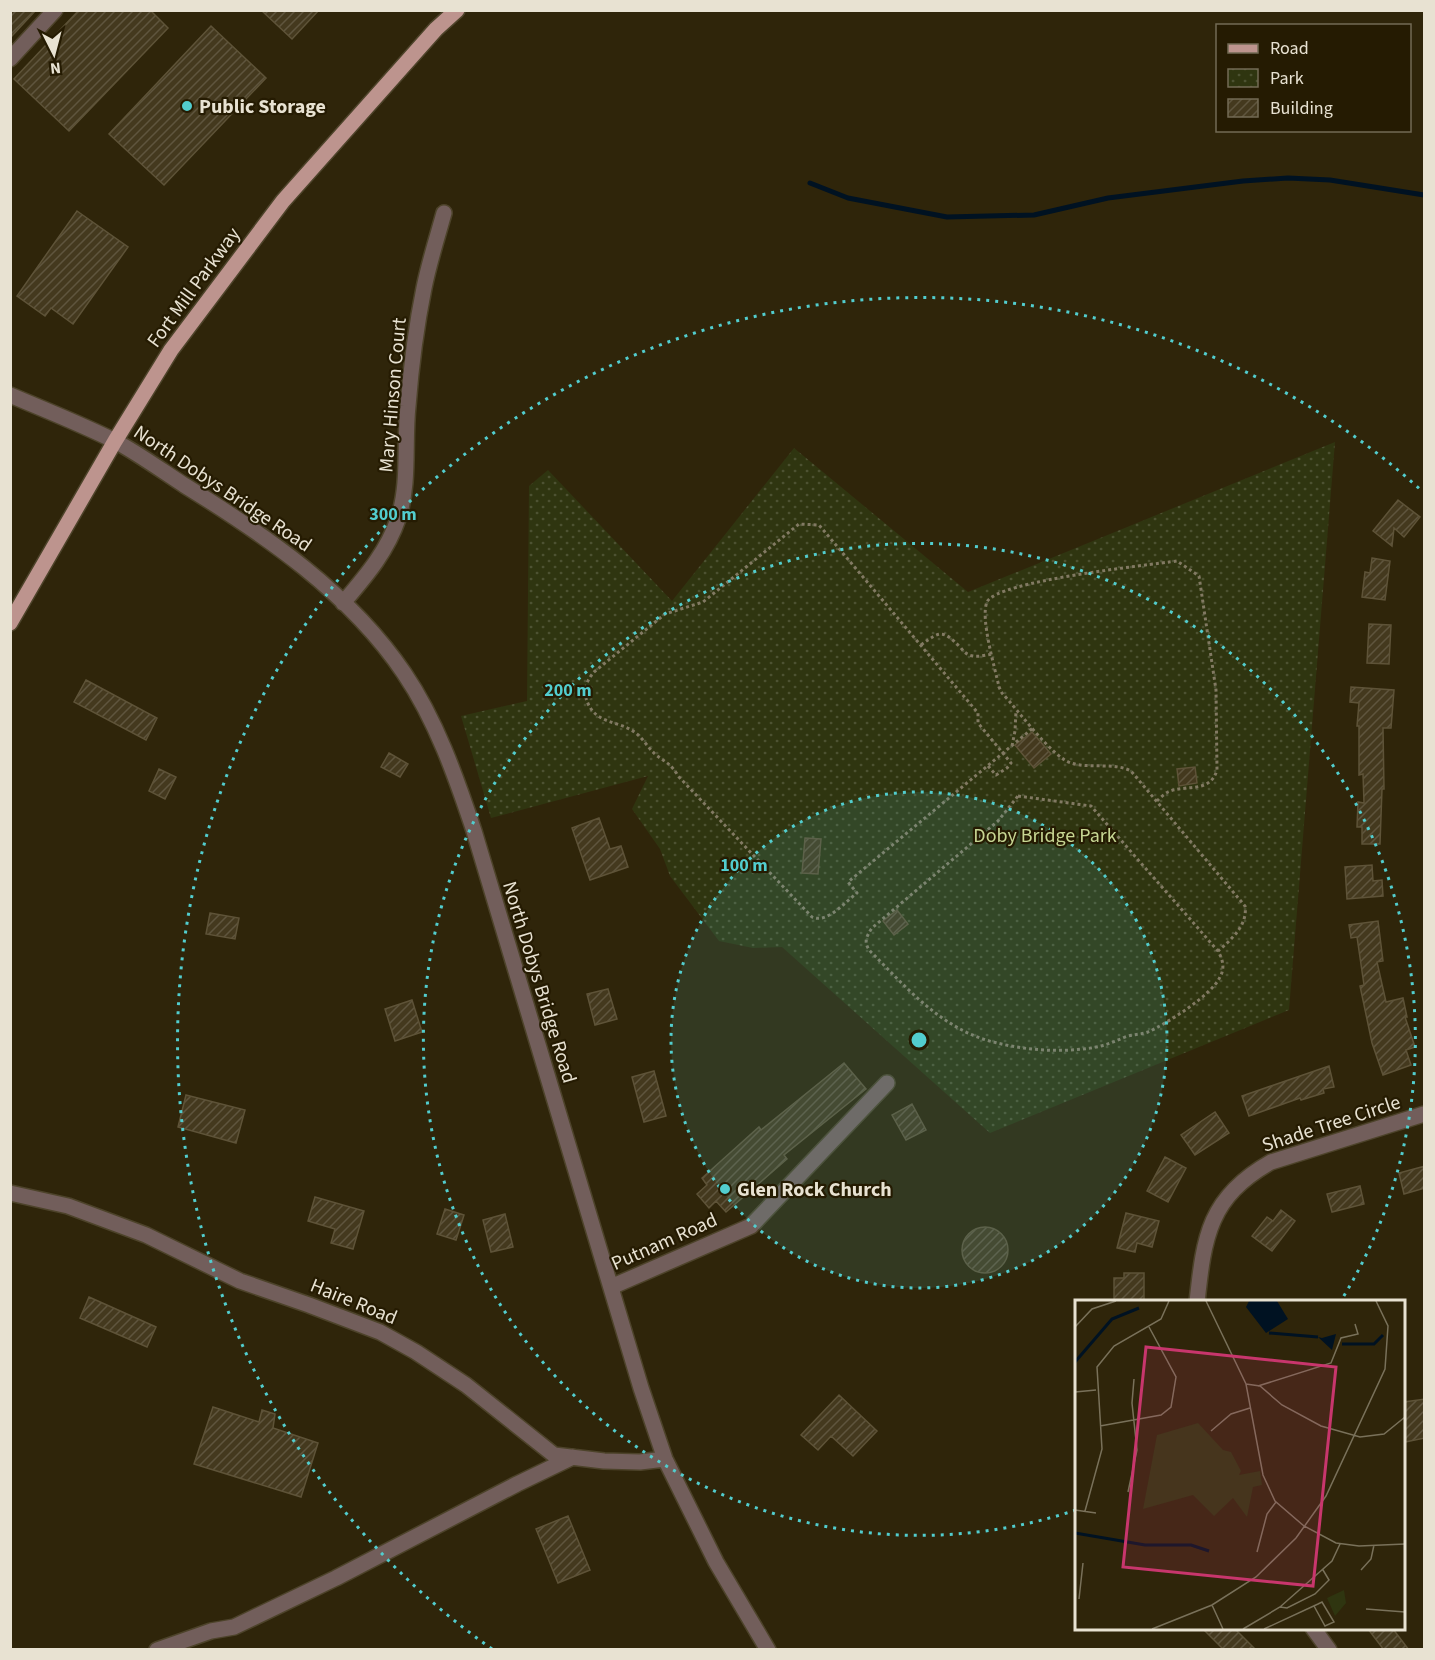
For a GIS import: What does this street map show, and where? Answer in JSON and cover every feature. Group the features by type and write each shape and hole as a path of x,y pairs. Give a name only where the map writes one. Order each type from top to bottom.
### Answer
{"main road":[{"name":"Fort Mill Parkway","path":"10,623 115,441 171,351 283,201 435,29 457,10"}],"street":[{"path":"10,59 55,10"},
{"name":"Mary Hinson Court","path":"343,603 387,545 403,503 406,421 410,385 424,287 444,213"},
{"name":"North Dobys Bridge Road","path":"10,395 115,441 230,514 280,549 321,581 383,646 404,672 419,697 449,760 474,831 641,1388 665,1459 716,1562 768,1650"},
{"name":"Putnam Road","path":"611,1287 751,1226 887,1083"},
{"name":"Shade Tree Circle","path":"1197,1300 1208,1233 1213,1218 1222,1202 1239,1184 1271,1162 1425,1114"},
{"name":"Haire Road","path":"10,1193 68,1206 146,1235 240,1281 380,1332 416,1352 466,1385 554,1455 604,1461 640,1462 665,1459"},
{"path":"157,1650 212,1631 234,1627 336,1578 573,1457"},
{"path":"1314,1630 1329,1650"}],"path":[{"path":"988,765 996,775 1011,763 1003,753 978,723 978,713 819,525 799,524 703,602 665,614 594,672 586,683 586,698 594,713 600,718 638,734 656,754 669,763 679,777 816,919 825,918 857,893 848,882 988,765 1003,753 1012,746 1033,728"},
{"path":"1157,801 1168,792 1206,784 1215,776 1217,770 1216,690 1199,576 1177,561 1043,580 989,598 984,618 1002,693 1057,756 1068,762 1128,769 1245,906 1243,922 1228,943 1218,951"},
{"path":"921,645 942,633 949,636 969,655 975,657 992,654"},
{"path":"1012,746 1016,709"},
{"path":"1018,796 1092,806 1218,951 1223,963 1218,982 1175,1017 1145,1033 1125,1037 1106,1045 1088,1049 1056,1051 1037,1050 989,1041 965,1031 921,1002 871,952 865,943 868,933 876,924 998,822 1018,796"}],"green space":[{"name":"Doby Bridge Park","path":"1335,442 1289,1010 990,1133 782,947 753,948 719,941 670,876 660,849 632,809 648,776 491,818 461,716 527,701 529,486 548,470 672,601 794,448 968,592"}],"building":[{"path":"10,10 36,10 10,38"},
{"path":"79,10 150,10 168,28 69,131 14,79"},
{"path":"261,10 319,10 292,39"},
{"name":"Public Storage","path":"211,26 266,78 164,185 109,134"},
{"path":"77,211 128,247 73,324 51,308 45,316 17,296"},
{"path":"1398,500 1420,517 1404,537 1394,528 1392,546 1373,531"},
{"path":"1372,558 1390,561 1385,600 1362,597 1365,572 1370,573"},
{"path":"1369,624 1391,625 1389,664 1367,663"},
{"path":"86,680 157,718 146,740 74,702"},
{"path":"1351,687 1394,690 1391,728 1383,728 1384,789 1382,789 1380,844 1362,844 1362,827 1357,827 1358,802 1364,803 1363,774 1359,775 1359,726 1357,726 1359,703 1350,702"},
{"path":"1032,732 1051,754 1034,768 1015,745"},
{"path":"389,753 408,764 400,777 381,767"},
{"path":"1195,767 1197,783 1179,786 1177,769"},
{"path":"159,769 176,777 165,799 149,791"},
{"path":"599,818 610,849 621,846 628,867 590,880 572,828"},
{"path":"805,838 821,839 818,874 802,873"},
{"path":"1372,865 1373,881 1382,880 1383,896 1347,899 1345,867"},
{"path":"897,910 908,924 894,935 883,921"},
{"path":"210,913 239,918 235,939 206,934"},
{"path":"1378,921 1383,961 1377,962 1386,1002 1403,998 1407,1017 1405,1017 1415,1047 1406,1050 1411,1065 1383,1075 1372,1043 1360,986 1364,985 1357,937 1351,938 1349,925"},
{"path":"608,989 617,1019 595,1025 587,994"},
{"path":"412,1000 422,1032 395,1041 385,1009"},
{"path":"844,1063 866,1089 784,1155 787,1159 726,1212 716,1201 709,1208 697,1194 707,1185 702,1178 759,1127 761,1130"},
{"path":"1329,1066 1334,1087 1323,1089 1324,1093 1301,1100 1300,1098 1249,1116 1242,1096"},
{"path":"654,1071 666,1116 644,1122 632,1077"},
{"path":"186,1095 245,1110 236,1143 178,1127"},
{"path":"912,1104 926,1130 906,1140 892,1115"},
{"path":"1215,1112 1229,1133 1195,1155 1181,1135"},
{"path":"1165,1157 1186,1168 1168,1202 1147,1191"},
{"path":"1425,1166 1425,1188 1404,1194 1399,1173"},
{"path":"1360,1186 1364,1204 1332,1212 1327,1194"},
{"path":"315,1197 364,1211 353,1249 331,1243 335,1229 308,1221"},
{"path":"445,1209 464,1215 456,1240 437,1234"},
{"path":"1281,1210 1295,1221 1272,1251 1252,1236 1267,1217 1273,1221"},
{"path":"1126,1213 1159,1221 1152,1247 1137,1243 1135,1252 1117,1248"},
{"path":"505,1214 513,1247 491,1252 483,1220"},
{"path":"985,1227 1001,1234 1008,1250 1001,1266 985,1273 969,1266 962,1250 969,1234"},
{"path":"1124,1273 1144,1273 1144,1300 1114,1300 1114,1278 1124,1278"},
{"path":"89,1297 156,1327 147,1347 80,1318"},
{"path":"839,1395 877,1431 853,1456 831,1436 818,1450 801,1435"},
{"path":"1425,1399 1425,1438 1405,1442 1405,1402"},
{"path":"213,1407 259,1422 262,1410 275,1414 273,1428 318,1443 301,1497 194,1464"},
{"path":"568,1516 590,1570 558,1583 536,1529"},
{"path":"1204,1630 1236,1630 1256,1650 1224,1650"},
{"path":"1369,1630 1394,1630 1409,1650 1384,1650"}],"waterway":[{"path":"810,183 848,198 947,217 1034,215 1108,198 1243,181 1288,178 1330,180 1424,195"}],"place":[{"name":"Public Storage","path":"187,106"},
{"name":"Glen Rock Church","path":"725,1189"}]}
